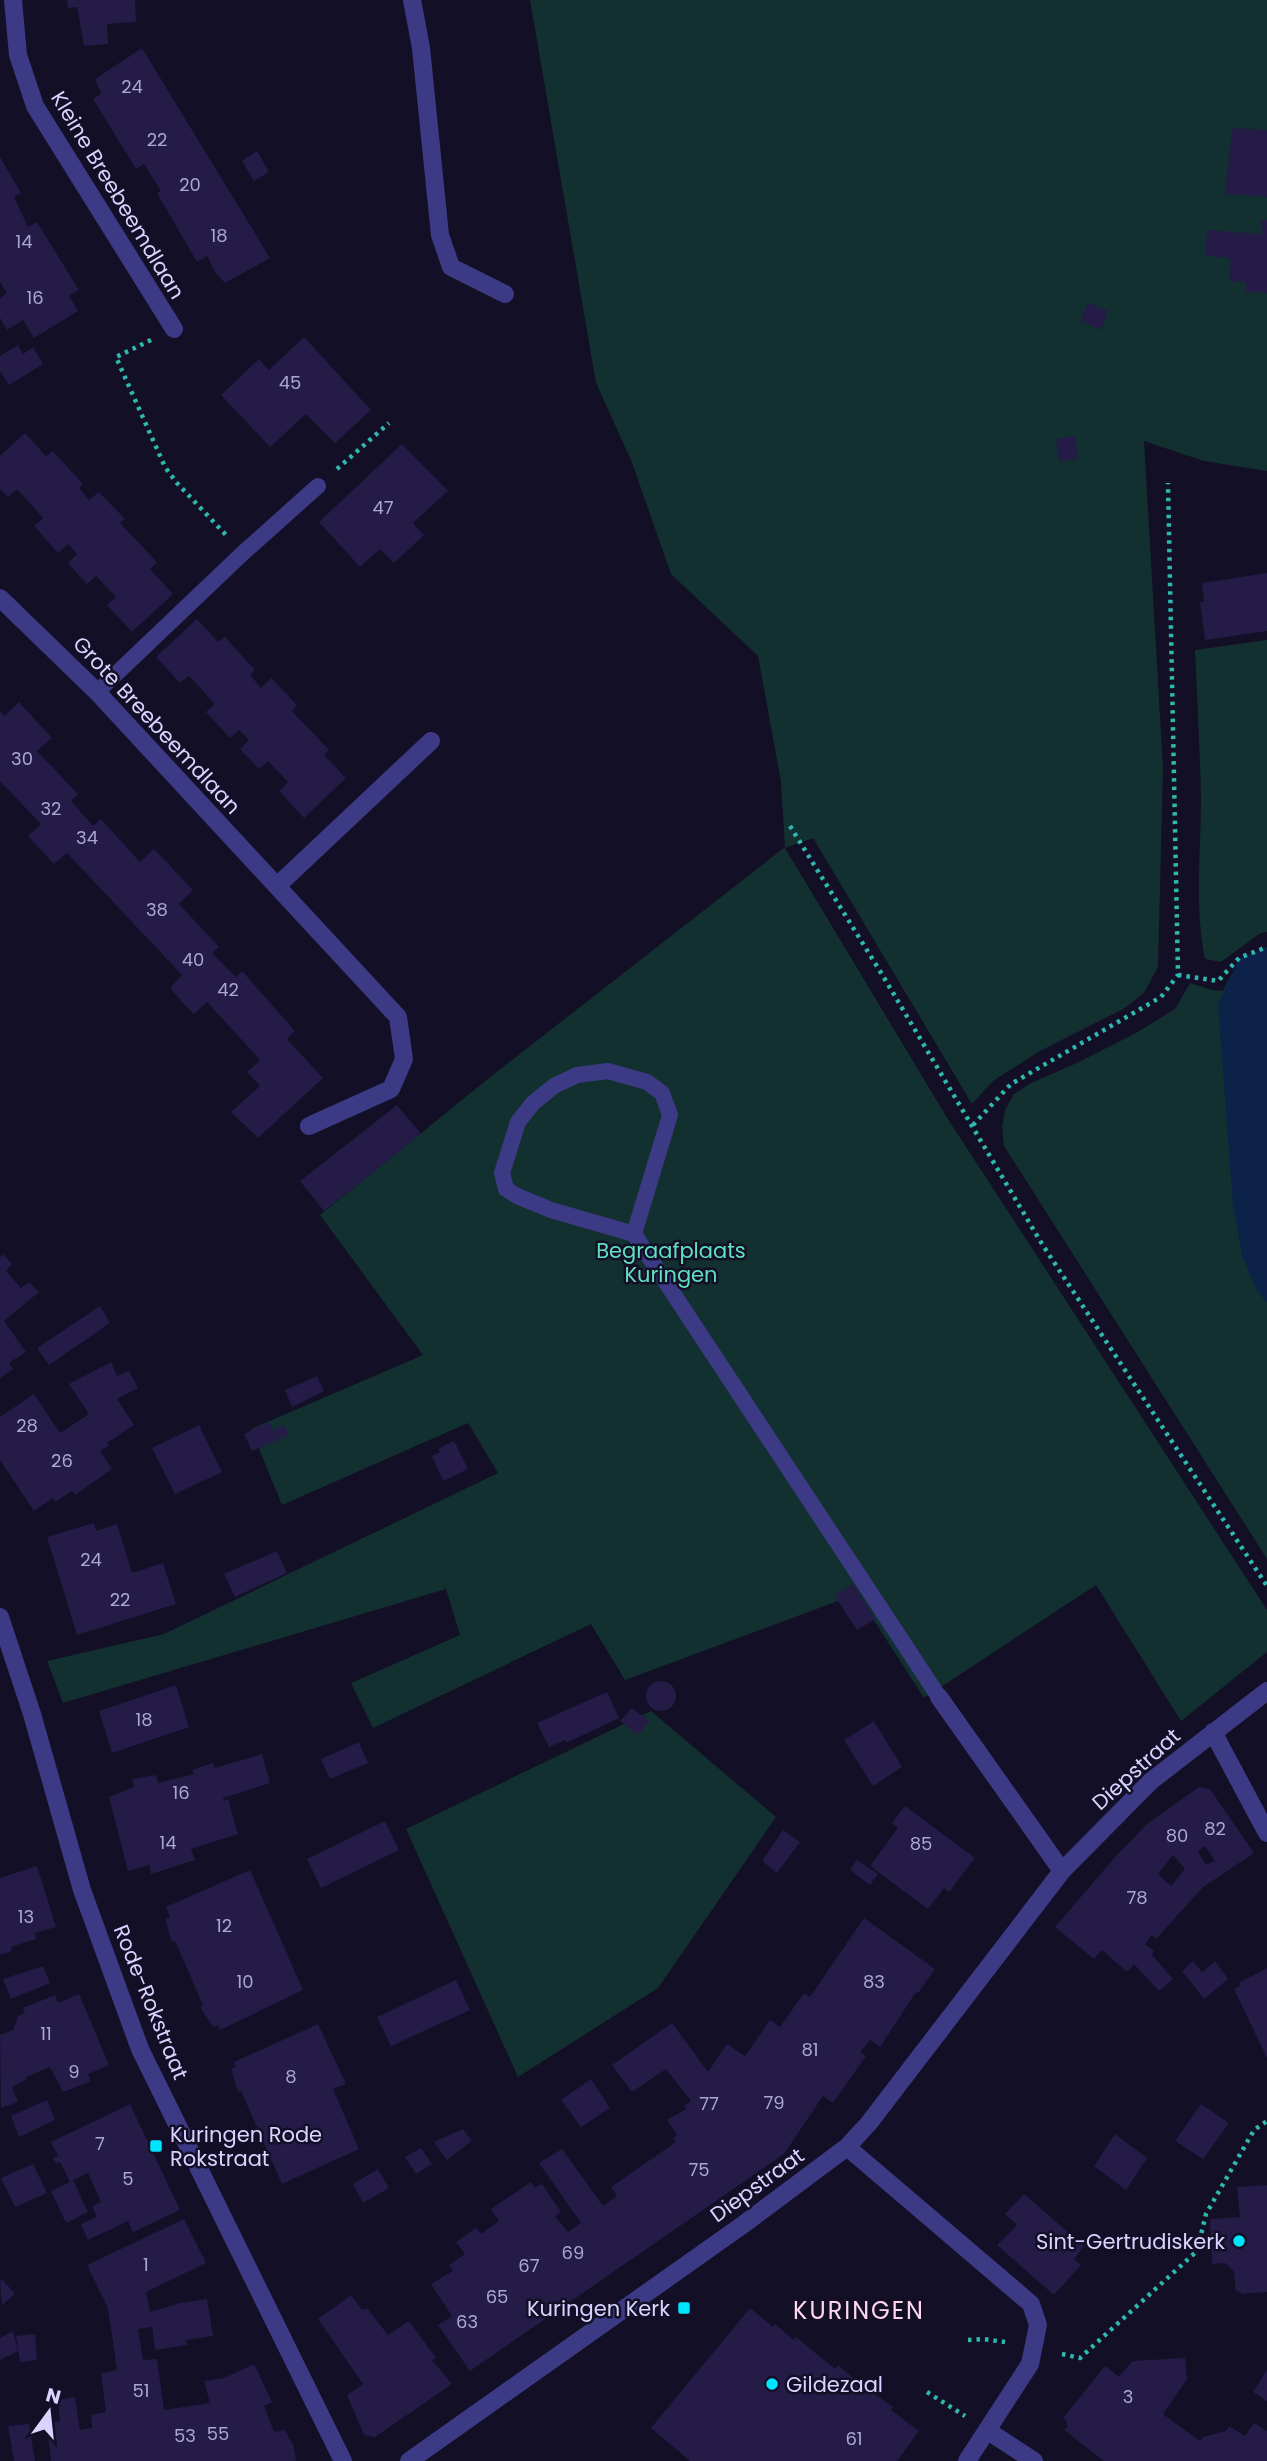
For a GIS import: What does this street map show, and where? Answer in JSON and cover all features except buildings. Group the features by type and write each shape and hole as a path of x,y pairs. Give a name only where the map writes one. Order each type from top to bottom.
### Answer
{"street":[{"name":"Kleine Breebeemdlaan","path":"13,0 18,55 35,106 174,329"},
{"path":"412,0 421,48 440,235 451,267 505,294"},
{"name":"Grote Breebeemdlaan","path":"0,598 97,692 398,1017 404,1059 391,1089 309,1126"},
{"path":"277,886 431,741"},
{"name":"Rode-Rokstraat","path":"0,1617 32,1714 82,1891 140,2049 343,2461"},
{"name":"Diepstraat","path":"409,2461 744,2224 847,2147 869,2123 1062,1871 1151,1782 1267,1691"},
{"path":"939,1697 1062,1871"},
{"path":"1213,1732 1267,1833"},
{"path":"847,2147 1031,2304 1038,2325 1030,2364 967,2461"},
{"path":"988,2431 1034,2461"}],"lane":[{"path":"97,692 243,553 318,486"},
{"path":"634,1234 670,1115 662,1093 647,1082 608,1071 577,1074 554,1086 533,1103 519,1122 502,1173 506,1189 551,1210 634,1234 939,1697"}],"path":[{"path":"174,329 116,356 165,467 243,553"},
{"path":"318,486 389,423"},
{"path":"973,1125 1011,1084 1161,997 1178,975 1168,482"},
{"path":"790,826 973,1125 1042,1244 1267,1586"},
{"path":"1178,975 1218,981 1239,958 1267,947"},
{"path":"968,2340 983,2339 1035,2347 1080,2358 1197,2251 1206,2214 1254,2130 1267,2121"},
{"path":"927,2392 988,2431"}],"green space":[{"name":"Begraafplaats Kuringen","path":"530,0 1267,0 1267,471 1204,461 1144,441 1163,768 1158,967 1144,993 1125,1008 1040,1051 993,1081 972,1104 813,838 785,848 946,1116 1267,1610 1267,1652 1181,1721 1096,1585 924,1698 857,1594 625,1680 591,1624 373,1728 351,1683 460,1635 446,1589 63,1703 47,1661 164,1634 498,1473 468,1423 282,1505 251,1429 423,1355 320,1215 489,1078 785,847 781,782 758,656 671,574 631,460 596,383"},
{"path":"1267,640 1267,932 1259,934 1221,962 1205,959 1200,919 1201,799 1195,650"},
{"path":"1267,947 1267,1559 1004,1146 1002,1126 1005,1110 1014,1094 1031,1083 1136,1033 1175,1009 1190,983 1223,991 1240,964"},
{"path":"651,1711 776,1817 658,1988 518,2077 406,1829"}],"water":[{"path":"1267,947 1267,1303 1256,1289 1242,1255 1233,1205 1218,1005 1239,958"}],"place":[{"name":"Kuringen Rode Rokstraat","path":"156,2146"},
{"name":"Sint-Gertrudiskerk","path":"1239,2241"},
{"name":"Kuringen Kerk","path":"684,2308"},
{"name":"Gildezaal","path":"772,2384"}],"district":[{"name":"KURINGEN","path":"859,2310"}]}
